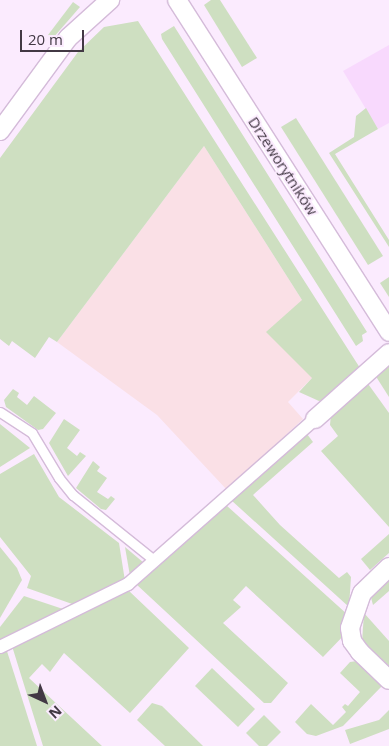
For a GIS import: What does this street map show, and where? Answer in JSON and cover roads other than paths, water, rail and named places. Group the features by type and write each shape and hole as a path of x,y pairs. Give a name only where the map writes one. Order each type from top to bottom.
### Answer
{"street":[{"path":"0,131 6,111 68,38 110,0"},
{"name":"Drzeworytników","path":"177,0 389,332"},
{"path":"0,647 128,584 389,353"},
{"path":"389,567 362,593 350,628 352,641 360,652 389,680"}],"lane":[{"path":"0,412 32,433 59,478 73,495 155,561"}]}
